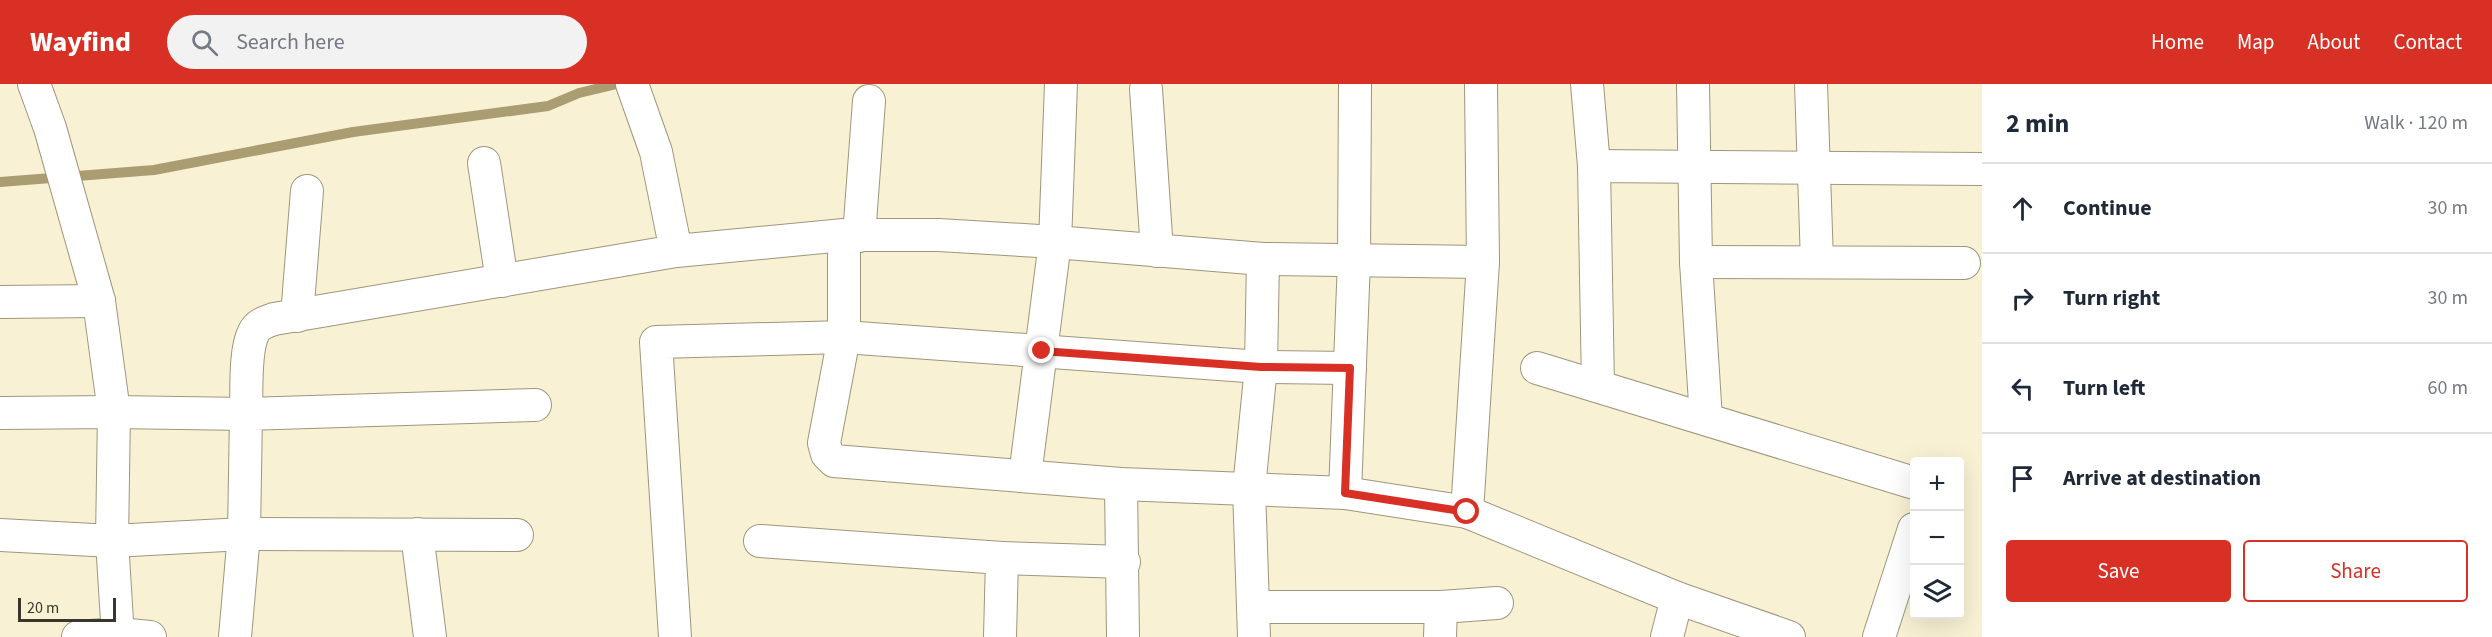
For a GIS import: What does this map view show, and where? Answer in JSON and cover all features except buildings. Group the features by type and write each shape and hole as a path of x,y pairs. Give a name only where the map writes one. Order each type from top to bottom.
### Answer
{"street":[{"path":"34,84 58,155 99,301 114,412 112,540 118,636"},
{"path":"1025,476 1055,242 1061,84"},
{"path":"1345,493 1354,260 1355,84"},
{"path":"1467,512 1483,262 1481,84"},
{"path":"1587,84 1594,166 1599,386"},
{"path":"1693,84 1696,262 1706,419"},
{"path":"1811,84 1817,262"},
{"path":"1146,89 1157,251"},
{"path":"635,93 656,152 676,251"},
{"path":"869,100 852,236 844,337 824,443 827,454 834,460 1122,484 1345,493 1467,512 1677,598 1789,637"},
{"path":"484,163 502,281"},
{"path":"1594,166 1982,169"},
{"path":"297,316 307,191"},
{"path":"235,637 244,534 246,414 250,345 255,330 263,323 274,319 676,251 852,236 939,235 1263,259 1483,262"},
{"path":"1263,259 1261,367 1249,488 1254,622 1440,622 1497,603"},
{"path":"1696,262 1964,263"},
{"path":"0,302 99,301"},
{"path":"675,637 656,342 844,337 1261,367 1350,368"},
{"path":"1537,368 1910,482"},
{"path":"0,413 246,414 535,405"},
{"path":"1122,484 1123,637"},
{"path":"0,536 112,540 244,534 517,535"},
{"path":"417,534 430,637"},
{"path":"760,541 1002,558 1124,562"},
{"path":"1879,637 1910,542"},
{"path":"1000,637 1002,558"},
{"path":"1667,637 1677,598"},
{"path":"78,637 150,637"}],"waterway":[{"path":"0,182 154,170 353,132 548,106 579,93 617,84"}],"route":[{"path":"1042,351 1261,367 1350,368 1345,493 1467,512"}]}
